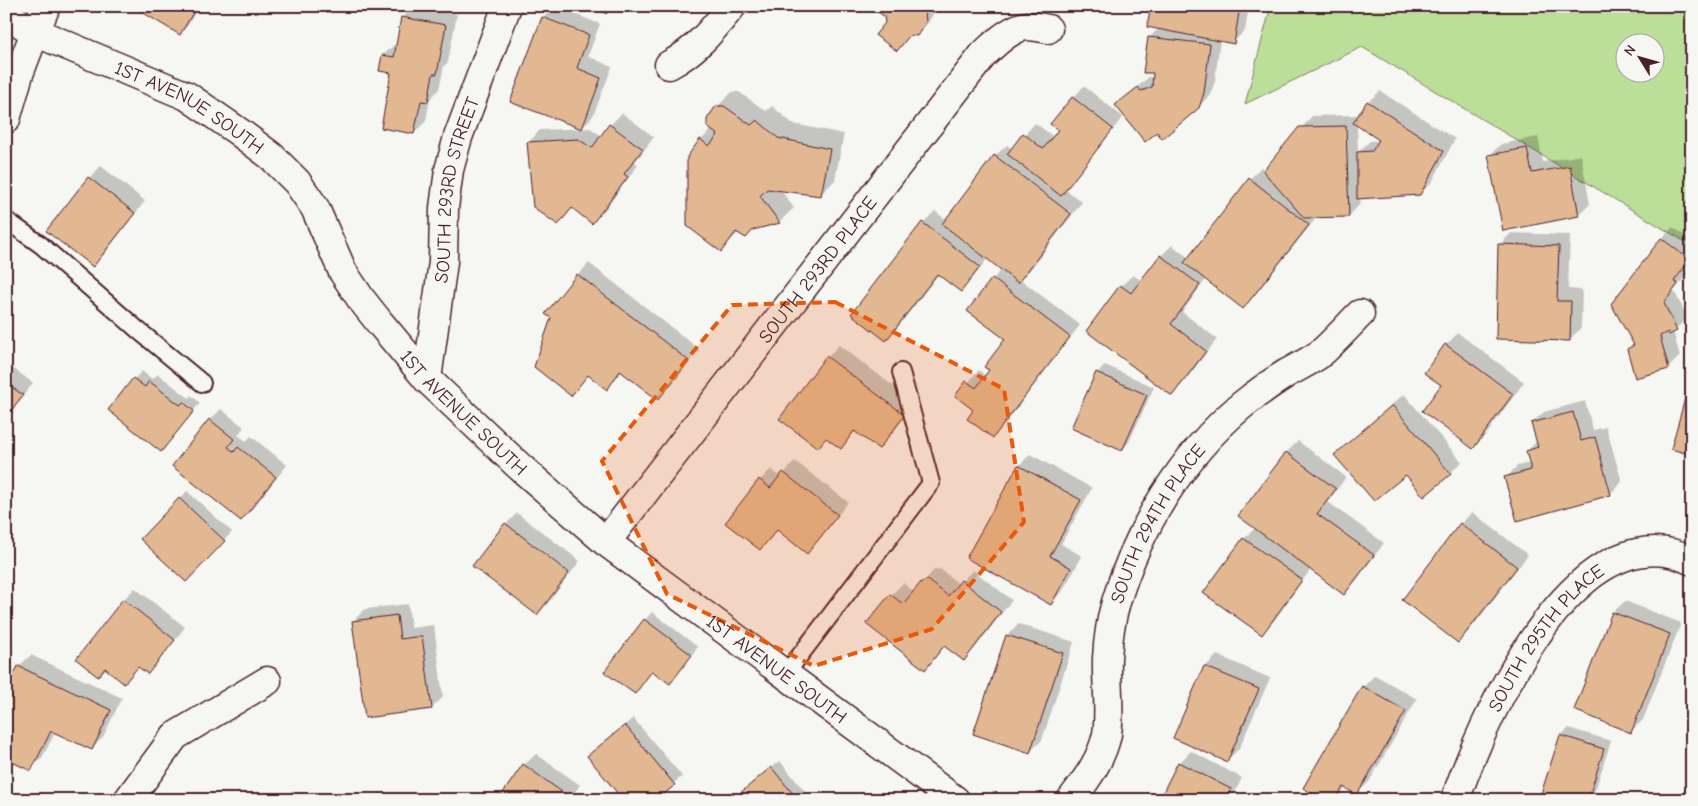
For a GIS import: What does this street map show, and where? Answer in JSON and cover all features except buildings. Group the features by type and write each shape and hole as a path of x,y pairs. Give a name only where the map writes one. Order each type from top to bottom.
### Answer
{"street":[{"path":"7,117 19,74 46,6"},
{"name":"SOUTH 293RD STREET","path":"427,379 443,262 444,208 449,170 458,137 506,6"},
{"path":"669,65 683,58 695,48 732,6"},
{"name":"1ST AVENUE SOUTH","path":"6,15 36,32 187,96 271,156 297,182 314,208 343,272 361,299 427,379 520,467 606,542 955,800"},
{"name":"SOUTH 293RD PLACE","path":"606,542 983,55 994,44 1012,32 1026,26 1048,29"},
{"name":"SOUTH 294TH PLACE","path":"1071,800 1091,772 1103,748 1107,734 1107,658 1115,603 1144,531 1183,468 1210,436 1240,407 1269,384 1320,354 1360,314"},
{"name":"SOUTH 295TH PLACE","path":"1454,800 1482,733 1508,683 1544,624 1560,603 1577,586 1606,565 1624,556 1659,551 1676,554 1692,561"},
{"path":"128,800 176,736 266,681"}],"lane":[{"path":"6,220 41,245 202,383"},
{"path":"785,675 931,483 901,372"}],"highlighted area":[{"path":"835,302 1004,389 1024,522 932,629 814,666 667,594 602,461 732,305"}],"green space":[{"path":"1271,6 1692,6 1692,246 1362,47 1245,104"}]}
